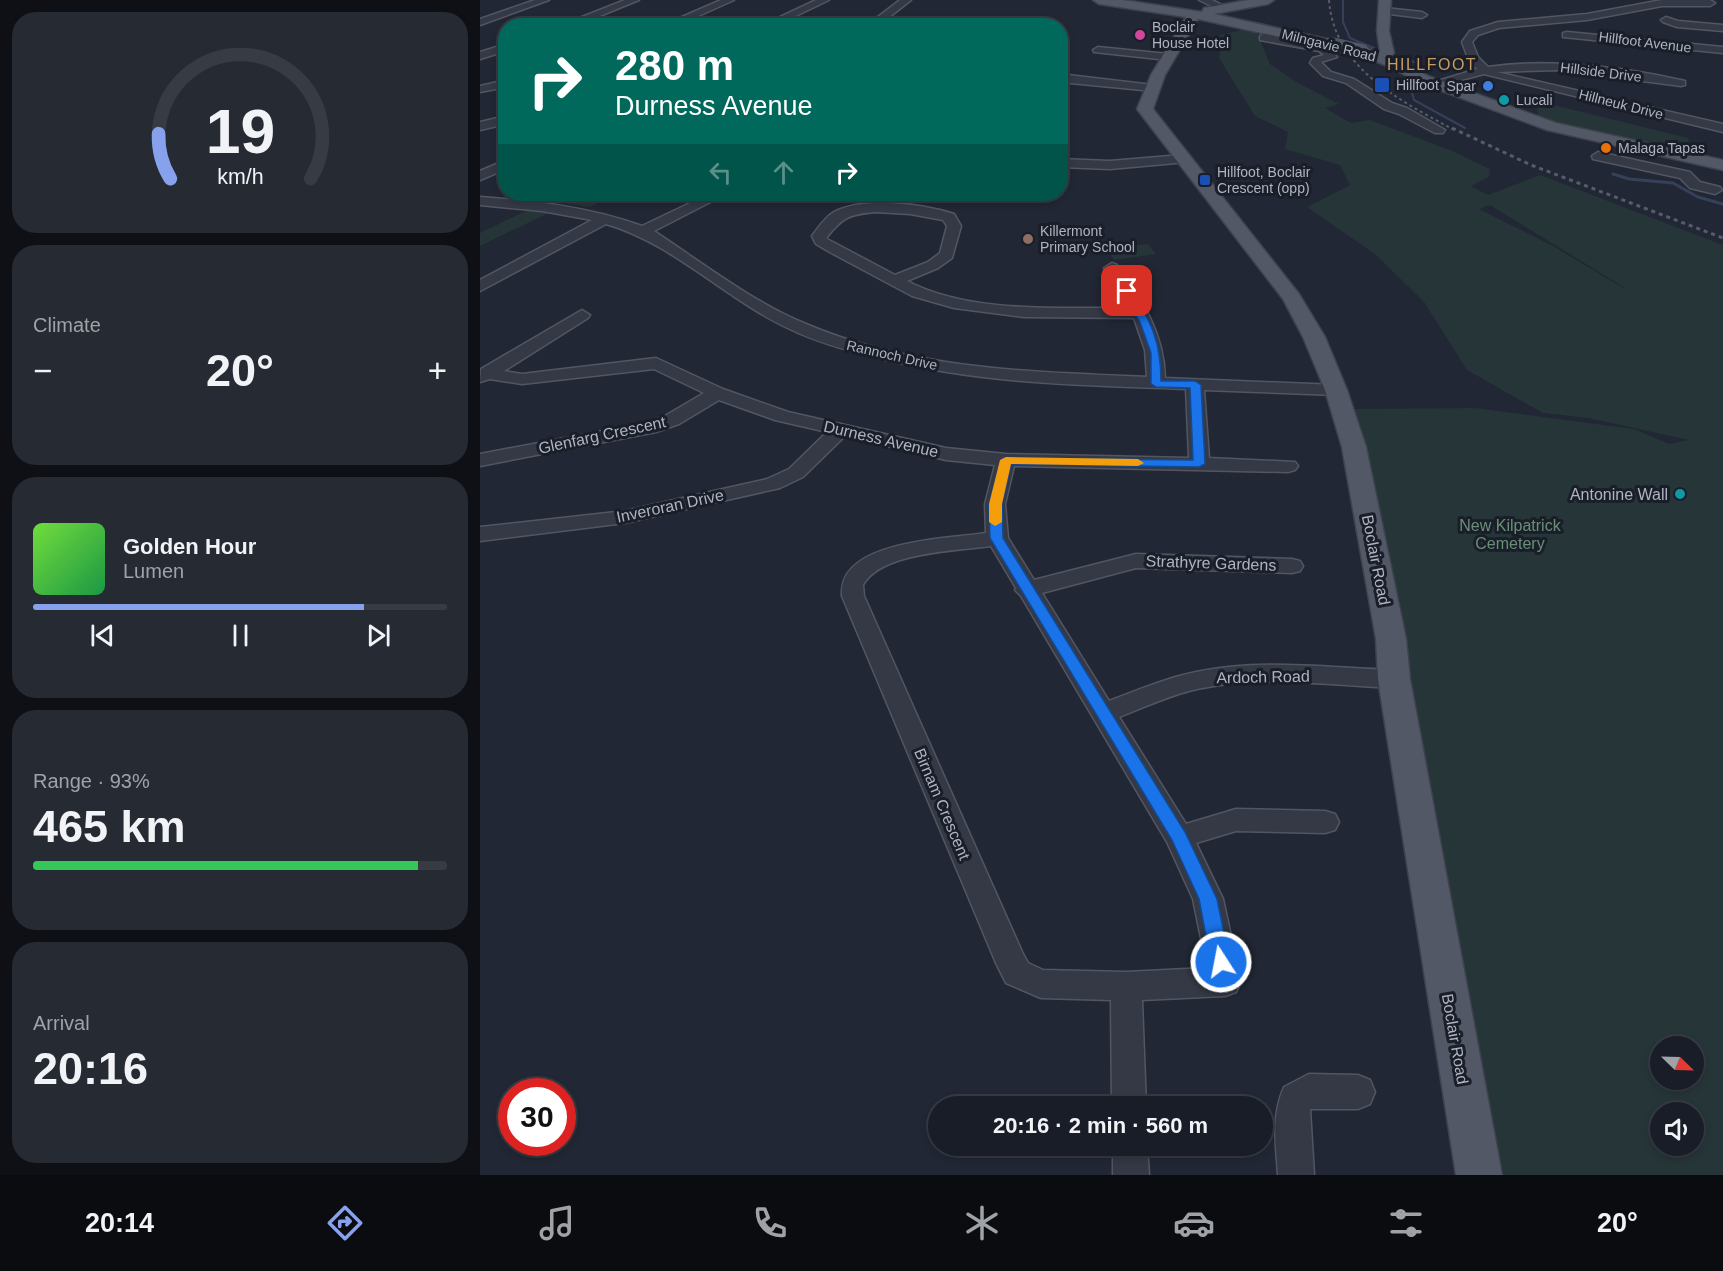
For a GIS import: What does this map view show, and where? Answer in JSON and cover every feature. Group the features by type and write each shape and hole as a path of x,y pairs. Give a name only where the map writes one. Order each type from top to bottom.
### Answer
{"main road":[{"name":"Milngavie Road","path":"1100,0 1195,14 1374,53 1434,84 1552,127 1723,165"},
{"path":"1195,14 1268,0"},
{"path":"1374,53 1385,6"},
{"name":"Boclair Road","path":"1195,14 1168,57 1146,102 1147,112 1292,298 1314,337 1336,390 1354,447 1391,639 1394,679 1479,1175"}],"street":[{"path":"480,22 544,0"},
{"path":"586,18 634,0"},
{"path":"685,18 729,0"},
{"path":"784,18 824,0"},
{"path":"882,18 906,0"},
{"path":"1204,0 1223,8"},
{"path":"1484,70 1468,46 1468,39 1474,33 1498,25 1555,20 1662,3 1707,1 1723,10"},
{"path":"1385,6 1422,15"},
{"path":"1539,11 1562,25 1562,31 1588,53 1591,61 1584,68"},
{"path":"1666,21 1723,28"},
{"path":"1275,31 1264,38 1323,49 1332,57 1317,60 1315,63 1327,74 1350,81 1388,106 1403,111 1439,130"},
{"name":"Hillfoot Avenue","path":"1567,35 1621,37 1673,57 1723,51"},
{"path":"1086,57 1102,48 1168,57"},
{"path":"480,50 498,53"},
{"path":"480,56 498,50"},
{"name":"Hillside Drive","path":"1434,84 1484,70 1535,66 1584,68 1682,89 1673,57"},
{"name":"Hillneuk Drive","path":"1484,70 1503,77 1723,128"},
{"path":"1068,78 1153,88"},
{"path":"1321,85 1350,81"},
{"path":"480,89 498,85"},
{"path":"1658,113 1671,103"},
{"path":"1374,108 1388,106"},
{"path":"480,126 498,122"},
{"path":"1629,162 1642,147"},
{"path":"1598,156 1685,175 1695,185 1715,190"},
{"path":"1068,163 1110,165 1182,159"},
{"path":"480,176 498,168"},
{"name":"Rannoch Drive","path":"480,201 557,208 606,218 642,231 773,315 800,328 850,346 915,362 972,372 1040,378 1336,390"},
{"path":"642,231 704,201"},
{"path":"896,280 933,265 947,255 954,226 949,217 922,210 856,210 838,216 819,236 821,241 831,247 918,293 934,298 989,309 1024,312 1141,313"},
{"path":"480,286 606,218"},
{"path":"1112,268 1141,313 1156,353 1156,384"},
{"path":"484,375 582,315"},
{"name":"Durness Avenue","path":"484,375 522,380 656,363 717,393 782,416 946,454 1006,460 1287,466"},
{"path":"1195,385 1199,464"},
{"name":"Glenfarg Crescent","path":"480,460 650,428 672,420 717,393"},
{"name":"Inveroran Drive","path":"480,534 625,517 773,484 795,473 839,431"},
{"path":"1006,460 995,504 997,538 1026,590 1179,837 1236,820 1325,822"},
{"name":"Birnam Crescent","path":"997,538 891,554 877,559 856,576 852,585 854,596 1017,973 1041,984 1126,986 1225,982 1208,899 1179,837"},
{"name":"Strathyre Gardens","path":"1026,590 1104,567 1137,561 1292,566"},
{"name":"Ardoch Road","path":"1102,713 1209,678 1258,674 1394,679"},
{"path":"1126,986 1129,1096"},
{"path":"1296,1175 1292,1115 1296,1099 1309,1092 1358,1092"},
{"path":"1130,1156 1131,1175"}],"green space":[{"name":"New Kilpatrick Cemetery","path":"1246,29 1257,33 1270,64 1298,83 1339,104 1325,108 1351,123 1370,120 1450,150 1490,169 1489,177 1471,186 1488,195 1540,175 1723,245 1723,1175 1489,1175 1460,1007 1407,648 1353,409 1475,408 1634,429 1669,444 1689,440 1588,418 1543,413 1467,370 1424,302 1376,255 1307,207 1350,185 1340,165 1285,149 1288,132 1255,116 1219,58 1222,41 1211,37","holes":["1490,205 1625,288 1553,246 1479,209"]},
{"path":"1521,97 1688,138 1691,146 1676,150 1581,130 1538,116 1537,108 1518,100"},
{"path":"557,201 602,201 590,207"},
{"path":"534,207 555,210 480,246 480,233"},
{"path":"1148,244 1156,254 1114,260 1107,249"}],"waterway":[{"path":"1343,0 1343,22 1350,38 1374,48"},
{"path":"1398,56 1419,64 1423,69 1420,72"},
{"path":"1413,81 1411,89 1414,100 1465,128"},
{"path":"1613,174 1629,179 1673,183 1698,197 1723,204"}],"railway":[{"path":"1329,0 1334,24 1343,45 1357,64 1392,94 1454,130"},
{"path":"1452,128 1531,165 1723,238"}],"slow traffic":[{"path":"995,522 995,504 1006,460 1138,463"}],"place":[{"name":"Boclair House Hotel","path":"1140,35"},
{"name":"Hillfoot","path":"1382,85"},
{"name":"Spar","path":"1488,86"},
{"name":"Lucali","path":"1504,100"},
{"name":"Malaga Tapas","path":"1606,148"},
{"name":"Hillfoot, Boclair Crescent (opp)","path":"1205,180"},
{"name":"Killermont Primary School","path":"1028,239"},
{"name":"Antonine Wall","path":"1680,494"}],"district":[{"name":"HILLFOOT","path":"1432,64"}],"route":[{"path":"1127,291 1141,313 1156,353 1156,384 1195,385 1199,464 1006,460 995,504 997,538 1026,590 1179,837 1208,899 1221,962"}]}
